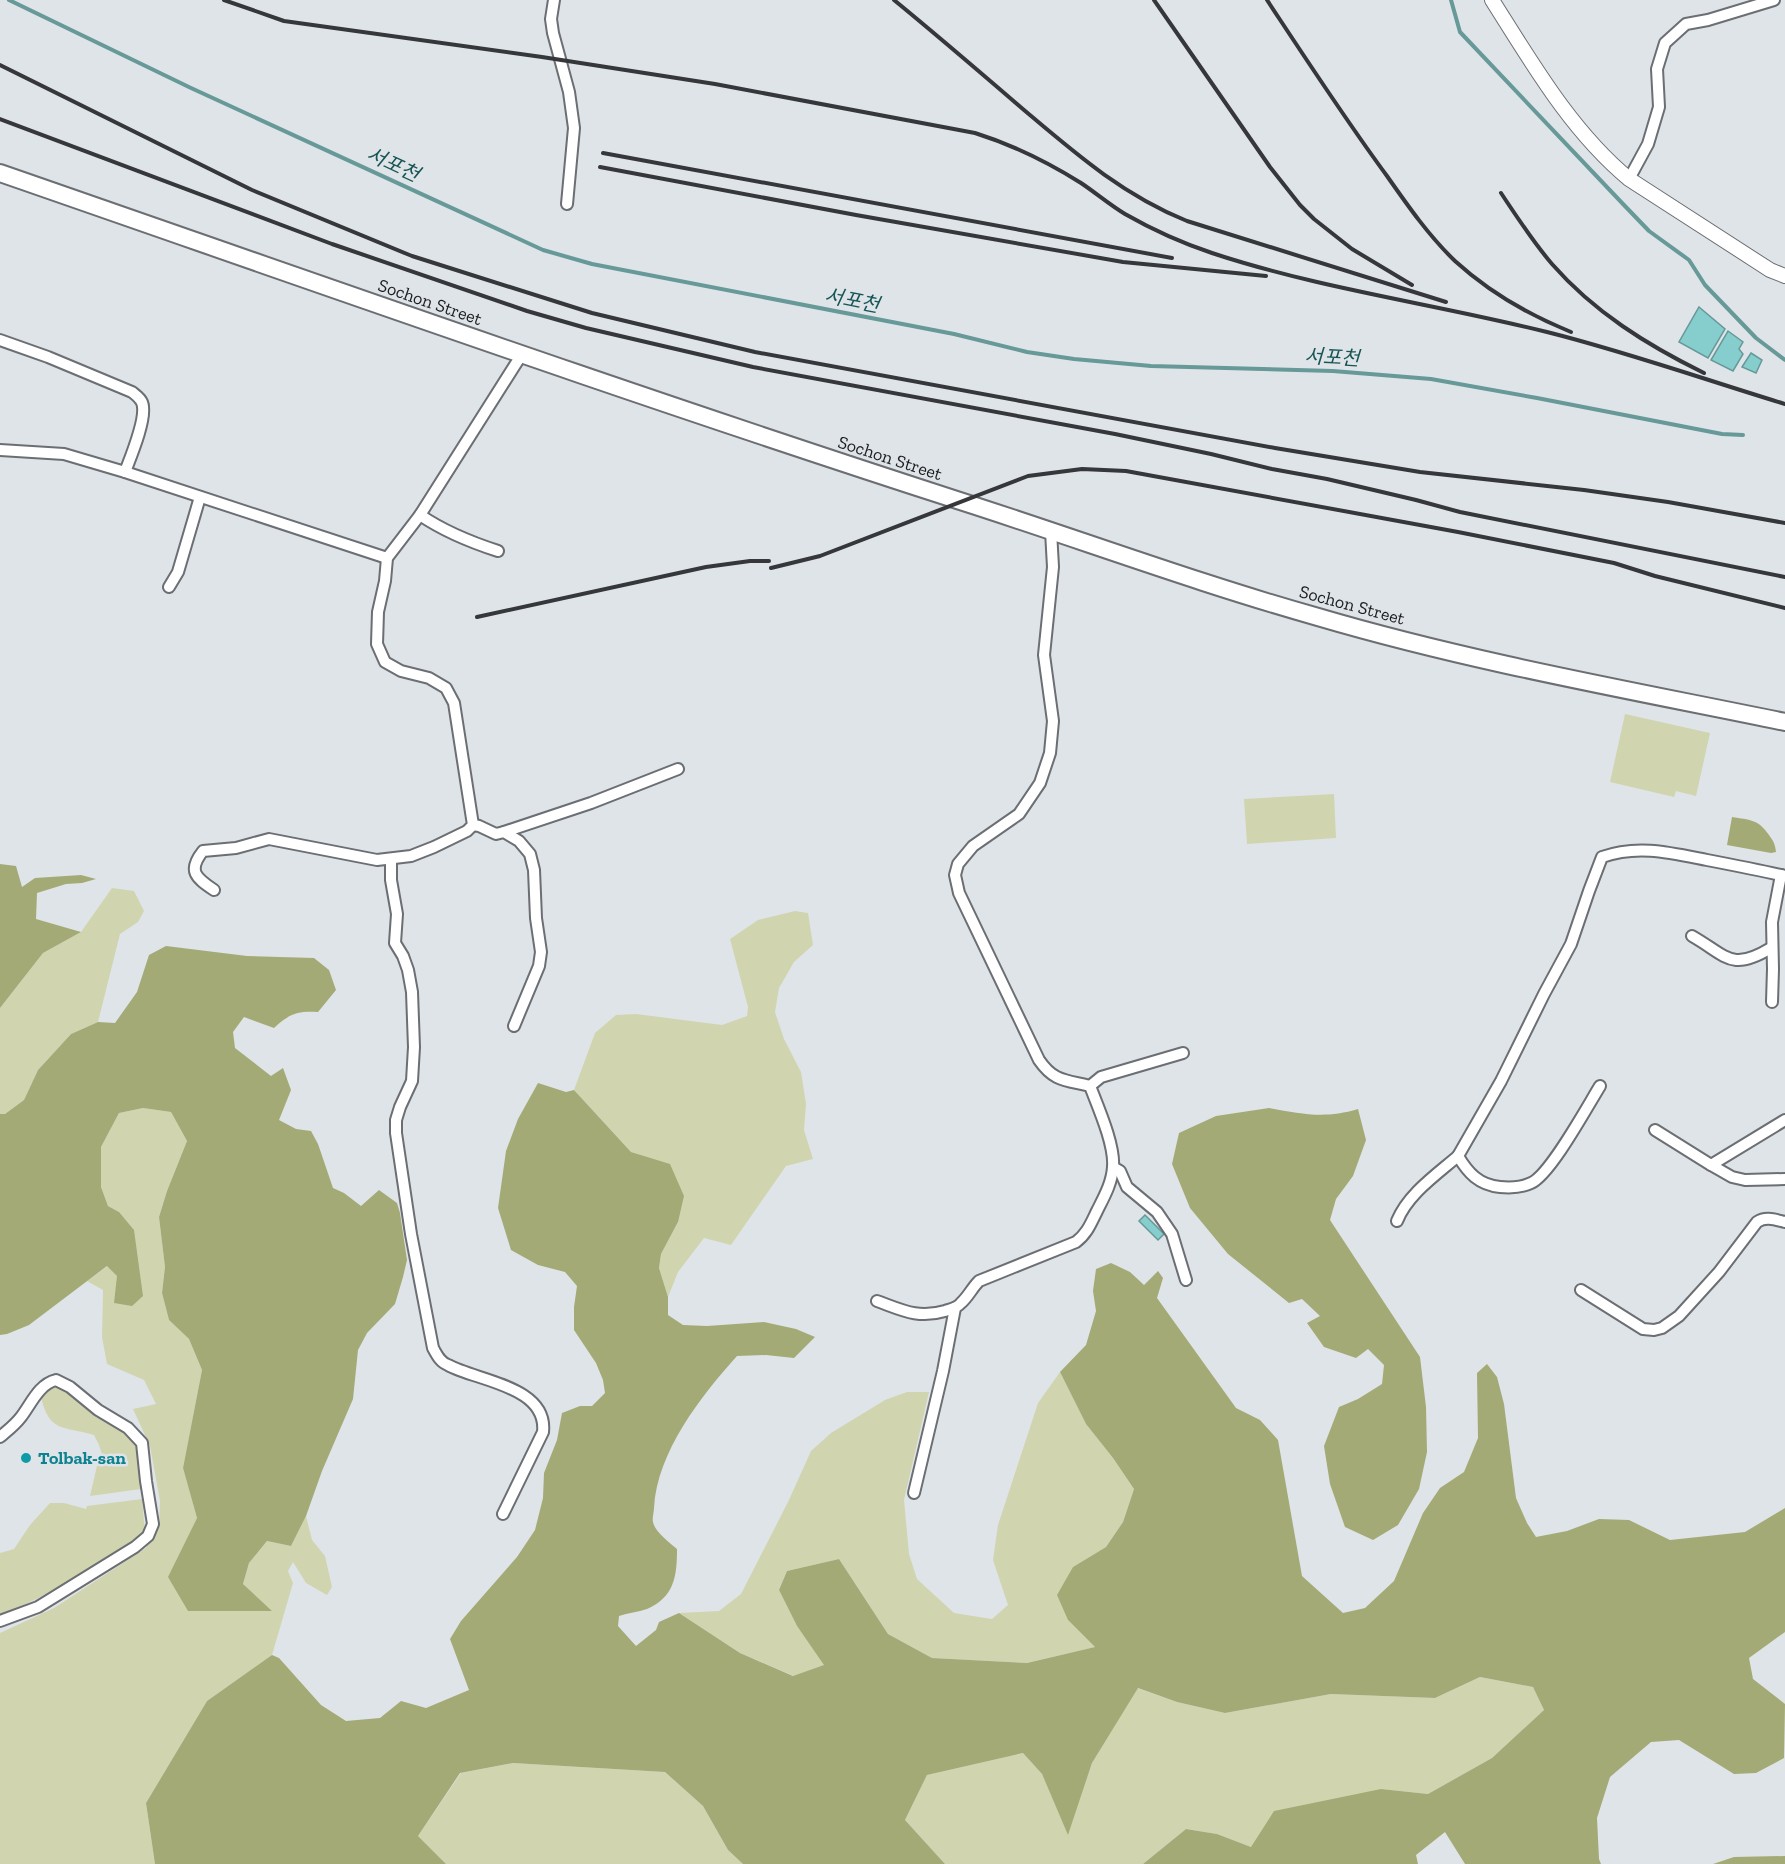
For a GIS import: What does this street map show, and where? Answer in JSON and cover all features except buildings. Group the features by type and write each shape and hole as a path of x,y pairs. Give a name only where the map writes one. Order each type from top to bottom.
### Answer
{"main road":[{"name":"Sochon Street","path":"0,173 874,474 1134,560 1317,617 1468,657 1785,722"}],"street":[{"path":"554,0 551,19 553,33 569,92 574,128 567,204"},
{"path":"1492,0 1538,72 1573,120 1611,164 1629,179 1770,270 1785,276"},
{"path":"1629,179 1648,144 1659,107 1657,69 1665,43 1686,24 1708,20 1774,0"},
{"path":"0,340 132,392 141,399 144,405 142,416 136,443 125,472"},
{"path":"473,825 453,703 446,688 429,678 401,670 385,662 377,644 378,612 387,558 420,515 522,354"},
{"path":"0,450 64,454 387,558"},
{"path":"169,587 178,572 200,496"},
{"path":"420,515 439,528 498,551"},
{"path":"1051,531 1053,567 1044,655 1053,722 1050,753 1040,783 1018,814 973,846 958,864 955,875 959,893 1043,1066 1053,1077 1090,1086"},
{"path":"473,825 495,834 504,832 591,803 678,769"},
{"path":"214,890 198,879 194,870 197,859 203,851 236,848 269,839 377,860 391,859 411,856 434,848 467,831 473,825"},
{"path":"504,832 519,841 530,854 534,870 536,918 541,952 539,966 514,1026"},
{"path":"1396,1221 1415,1194 1458,1156 1501,1081 1571,944 1602,857 1635,850 1661,851 1783,875 1772,922 1772,1002"},
{"path":"391,859 391,880 397,914 395,943 408,970 412,992 414,1047 412,1081 400,1107 396,1120 396,1132 411,1234 433,1348 439,1359 447,1365 503,1385 527,1398 536,1406 544,1421 543,1432 503,1514"},
{"path":"1692,936 1728,958 1741,960 1755,957 1772,948"},
{"path":"1090,1086 1101,1077 1184,1053"},
{"path":"877,1301 912,1314 931,1315 955,1308 979,1281 1076,1242 1082,1237 1110,1184 1113,1167 1113,1152 1090,1086"},
{"path":"1458,1156 1465,1168 1480,1182 1516,1188 1533,1183 1548,1169 1600,1086"},
{"path":"1711,1165 1785,1120"},
{"path":"1655,1130 1732,1178 1785,1179"},
{"path":"1113,1167 1119,1171 1127,1187 1157,1212 1172,1234 1186,1280"},
{"path":"1581,1290 1643,1329 1662,1328 1679,1316 1711,1281 1757,1222 1762,1218 1768,1218 1785,1222"},
{"path":"914,1493 943,1371 955,1308"},
{"path":"0,1437 19,1420 50,1381 56,1380 70,1387 98,1410 129,1428 142,1443 153,1524 148,1536 135,1547 38,1607 0,1621"}],"green space":[{"path":"1625,714 1710,733 1696,796 1676,791 1674,797 1610,782"},
{"path":"1334,794 1336,838 1247,844 1244,799"},
{"path":"1732,817 1753,821 1761,826 1773,841 1776,852 1727,845"},
{"path":"0,864 16,866 22,887 35,878 81,875 96,879 66,884 37,893 36,919 81,932 43,953 0,1008"},
{"path":"112,888 134,891 144,911 138,922 120,934 98,1022 71,1034 38,1070 24,1100 5,1114 0,1114 0,1008 43,953 81,932"},
{"path":"795,911 808,913 813,945 794,962 779,988 775,1012 784,1039 801,1072 806,1104 804,1130 813,1159 786,1166 731,1245 704,1238 678,1272 668,1297 659,1268 661,1254 678,1222 670,1165 631,1152 574,1090 595,1033 616,1015 636,1014 722,1025 747,1016 748,1007 730,939 758,920"},
{"path":"166,946 247,956 314,958 329,970 336,990 318,1012 294,1014 274,1028 244,1017 233,1032 235,1048 271,1076 283,1068 291,1090 279,1120 296,1129 311,1131 318,1144 333,1188 361,1206 379,1190 397,1203 400,1213 407,1260 395,1304 367,1333 358,1350 353,1399 322,1471 306,1516 291,1546 267,1541 249,1563 243,1584 272,1611 188,1611 168,1577 197,1518 183,1468 202,1370 189,1339 169,1320 162,1293 165,1267 159,1217 187,1141 171,1112 143,1108 119,1113 101,1147 101,1187 108,1206 119,1212 134,1230 143,1296 132,1306 114,1303 117,1276 107,1266 29,1325 0,1335 0,1114 5,1114 24,1100 38,1070 71,1034 98,1022 115,1023 137,992 149,955"},
{"path":"538,1083 566,1092 574,1090 631,1152 670,1164 684,1196 678,1222 661,1254 659,1268 668,1297 668,1315 683,1325 707,1326 764,1322 796,1329 815,1337 794,1358 766,1355 737,1356 709,1389 683,1426 663,1466 657,1487 653,1519 654,1526 659,1533 677,1549 675,1577 668,1592 656,1604 647,1609 619,1616 618,1626 636,1646 656,1630 659,1622 679,1613 740,1653 793,1676 824,1665 797,1626 779,1590 787,1571 839,1559 888,1634 932,1658 1027,1663 1095,1647 1068,1620 1057,1595 1073,1567 1106,1547 1123,1522 1134,1489 1086,1424 1060,1372 1086,1345 1096,1311 1093,1291 1096,1269 1111,1263 1130,1272 1144,1285 1158,1271 1163,1278 1157,1298 1236,1408 1260,1420 1278,1440 1302,1576 1343,1613 1365,1608 1394,1581 1423,1513 1440,1488 1464,1472 1478,1438 1477,1373 1487,1364 1497,1377 1504,1404 1516,1498 1536,1537 1567,1531 1599,1519 1629,1520 1670,1540 1745,1532 1785,1508 1785,1632 1749,1658 1753,1679 1785,1704 1784,1758 1756,1773 1734,1774 1679,1740 1651,1742 1610,1777 1597,1818 1601,1864 1465,1864 1445,1832 1416,1855 1418,1864 1143,1864 1186,1829 1217,1834 1251,1847 1274,1811 1381,1789 1428,1794 1492,1758 1544,1710 1533,1687 1480,1677 1435,1698 1331,1694 1225,1713 1177,1702 1138,1688 1092,1763 1068,1835 1042,1774 1023,1753 927,1775 905,1820 945,1864 743,1864 728,1850 703,1806 665,1772 513,1763 460,1773 418,1836 446,1864 155,1864 146,1803 207,1701 272,1655 279,1658 321,1705 346,1721 380,1718 401,1701 426,1708 469,1690 450,1639 461,1621 517,1557 535,1530 543,1498 544,1473 557,1440 562,1413 580,1406 592,1406 605,1393 603,1380 596,1363 574,1330 577,1286 565,1272 538,1265 511,1250 498,1208 506,1151 518,1119"},
{"path":"143,1108 171,1112 187,1141 159,1217 165,1267 162,1293 169,1320 189,1339 202,1370 183,1468 197,1518 168,1578 271,1611 243,1584 249,1563 267,1541 291,1546 306,1516 312,1540 325,1556 332,1587 327,1595 306,1583 293,1562 288,1571 293,1583 272,1655 207,1701 146,1803 155,1864 0,1864 0,1633 54,1608 146,1548 159,1527 160,1501 150,1446 133,1409 156,1404 144,1380 107,1364 102,1337 103,1290 87,1281 108,1266 117,1276 132,1306 119,1212 108,1206 101,1187 101,1147 119,1113"},
{"path":"1269,1108 1324,1115 1358,1109 1366,1140 1353,1176 1336,1199 1330,1220 1420,1357 1426,1407 1427,1452 1419,1489 1398,1525 1373,1540 1345,1527 1330,1484 1324,1446 1339,1407 1358,1399 1382,1384 1384,1365 1368,1349 1356,1358 1324,1347 1307,1323 1320,1316 1302,1299 1289,1303 1228,1254 1190,1208 1172,1164 1179,1133 1216,1116"},
{"path":"1060,1372 1086,1424 1134,1489 1123,1522 1106,1547 1073,1567 1068,1620 1095,1647 1027,1663 932,1658 888,1634 839,1559 787,1571 779,1590 797,1626 825,1665 794,1676 740,1653 679,1613 719,1611 741,1594 811,1451 831,1433 885,1400 907,1392 929,1392 904,1500 909,1554 917,1579 954,1613 992,1619 1008,1605 993,1560 998,1525 1038,1403"},
{"path":"62,1386 83,1406 99,1417 126,1430 136,1444 141,1489 90,1496 97,1466 103,1457 99,1445 94,1435 66,1429 48,1417 41,1397 46,1388"},
{"path":"142,1499 145,1532 57,1588 0,1616 0,1553 14,1549 30,1525 50,1503 64,1503 86,1509 87,1506"},
{"path":"1480,1677 1533,1687 1544,1710 1492,1758 1428,1794 1381,1789 1251,1847 1217,1834 1186,1829 1143,1864 945,1864 905,1820 927,1775 1023,1753 1042,1774 1068,1834 1092,1763 1137,1688 1177,1702 1225,1713 1331,1694 1435,1698"},
{"path":"513,1763 665,1772 703,1806 728,1850 743,1864 446,1864 418,1836 461,1773"},
{"path":"1785,1856 1785,1864 1713,1864 1734,1857"}],"water":[{"path":"1699,307 1725,329 1708,358 1679,342"},
{"path":"1728,331 1743,342 1739,349 1743,354 1733,371 1711,360"},
{"path":"1751,353 1762,360 1756,373 1742,367"},
{"path":"1145,1215 1164,1234 1158,1240 1139,1221"}],"waterway":[{"name":"서포천","path":"9,0 191,88 543,250 592,264 954,334 1027,352 1074,359 1151,366 1333,371 1431,379 1722,434 1743,435"},
{"path":"1451,0 1460,32 1649,231 1689,260 1705,285 1756,338 1785,360"}],"railway":[{"path":"224,0 284,21 715,84 975,133 1043,161 1136,220 1168,236 1212,253 1295,277 1505,322 1577,340 1785,404"},
{"path":"894,0 1062,142 1101,172 1142,199 1187,221 1446,302"},
{"path":"1154,0 1270,167 1300,205 1352,249 1412,285"},
{"path":"1267,0 1371,154 1419,220 1445,251 1496,293 1540,318 1571,332"},
{"path":"0,65 252,190 412,256 592,313 755,352 1275,448 1420,472 1584,490 1668,502 1785,523"},
{"path":"0,119 332,244 527,311 586,328 753,367 1115,434 1327,479 1460,512 1785,577"},
{"path":"603,153 1172,258"},
{"path":"600,167 1123,262 1266,276"},
{"path":"1501,193 1545,256 1585,297 1642,339 1704,373"},
{"path":"771,568 820,556 1028,476 1082,469 1126,471 1458,532 1614,563 1655,576 1785,608"},
{"path":"477,617 706,567 750,561 769,561"}],"place":[{"name":"Tolbak-san","path":"26,1458"}]}
